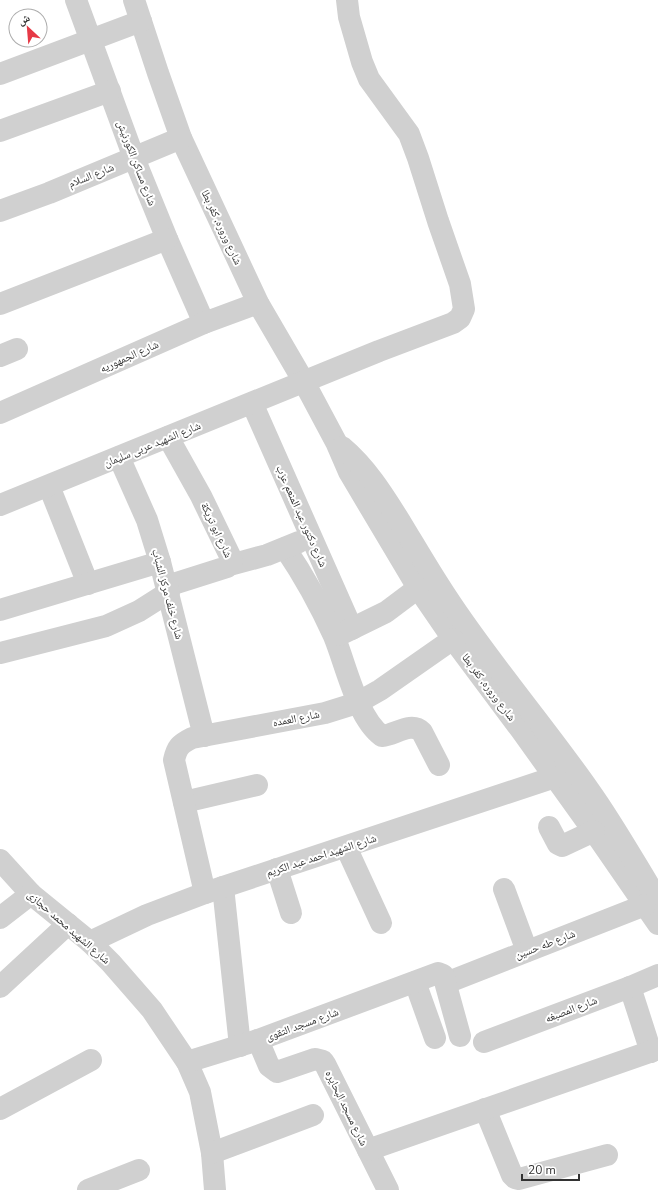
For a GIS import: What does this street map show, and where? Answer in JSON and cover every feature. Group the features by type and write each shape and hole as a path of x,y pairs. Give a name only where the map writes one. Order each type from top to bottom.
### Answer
{"street":[{"name":"شارع مساكن الكورنيش","path":"76,0 134,158 204,324"},
{"name":"شارع وروره, كفر بطا","path":"134,0 180,138 258,303 304,382 336,442 349,472 418,588 453,639 556,777 594,832 651,902"},
{"name":"شارع الشهيد عربى سليمان","path":"0,506 379,351 453,323 460,318 464,308 460,284 409,134 369,79 362,62 347,0"},
{"path":"0,74 141,21"},
{"path":"0,131 110,91"},
{"name":"شارع السلام","path":"0,211 49,193 180,138"},
{"path":"0,304 167,239"},
{"name":"شارع الجمهوريه","path":"0,413 204,324 258,303"},
{"name":"شارع دكتور عبد المنعم عزب","path":"252,403 311,536 343,633"},
{"name":"شارع ابو تريكة","path":"0,653 106,626 139,611 168,589 230,565 232,560 216,526 168,437"},
{"name":"شارع وروره, كفر بطا","path":"336,442 354,457 366,471 388,502 452,605 488,657 589,790 620,837 651,902 658,924"},
{"name":"شارع خلف مركز الشباب","path":"119,457 147,520 160,562 204,736"},
{"path":"49,486 88,584"},
{"path":"230,565 249,561 286,548 311,536"},
{"path":"286,548 312,592 343,633 343,659 357,703 373,728 382,736 387,736 413,727 418,728 422,732 439,764"},
{"path":"0,610 160,562"},
{"path":"343,633 386,612 418,588"},
{"name":"شارع العمده","path":"249,1043 214,890 184,802 174,760 177,749 183,742 192,738 325,713 357,703 380,690 453,639"},
{"name":"شارع الشهيد احمد عبد الكريم","path":"90,942 147,915 214,890 556,777"},
{"path":"184,802 257,785"},
{"path":"550,827 558,844 562,846 594,832"},
{"path":"346,847 381,923"},
{"name":"شارع الشهيد محمد حجازى","path":"0,860 31,894 90,942 112,963 152,1010 187,1062 200,1092 212,1153 215,1190"},
{"path":"277,869 291,913"},
{"path":"504,889 527,951"},
{"path":"0,918 31,894"},
{"name":"شارع طه حسين","path":"446,983 651,902"},
{"path":"0,987 68,924"},
{"name":"شارع مسجد التقوى","path":"187,1062 249,1043 438,973 443,975 446,983"},
{"name":"شارع المصبغه","path":"484,1042 630,987 658,974"},
{"path":"415,982 435,1038"},
{"path":"446,983 460,1036"},
{"path":"368,1150 654,1051 630,987"},
{"name":"شارع مسجد البحايره","path":"249,1043 269,1066 277,1072 315,1060 323,1061 388,1190"},
{"path":"0,1109 91,1060"},
{"path":"486,1109 512,1175 515,1178 519,1179 607,1155"},
{"path":"212,1153 314,1115"},
{"path":"91,1189 139,1170"}]}
